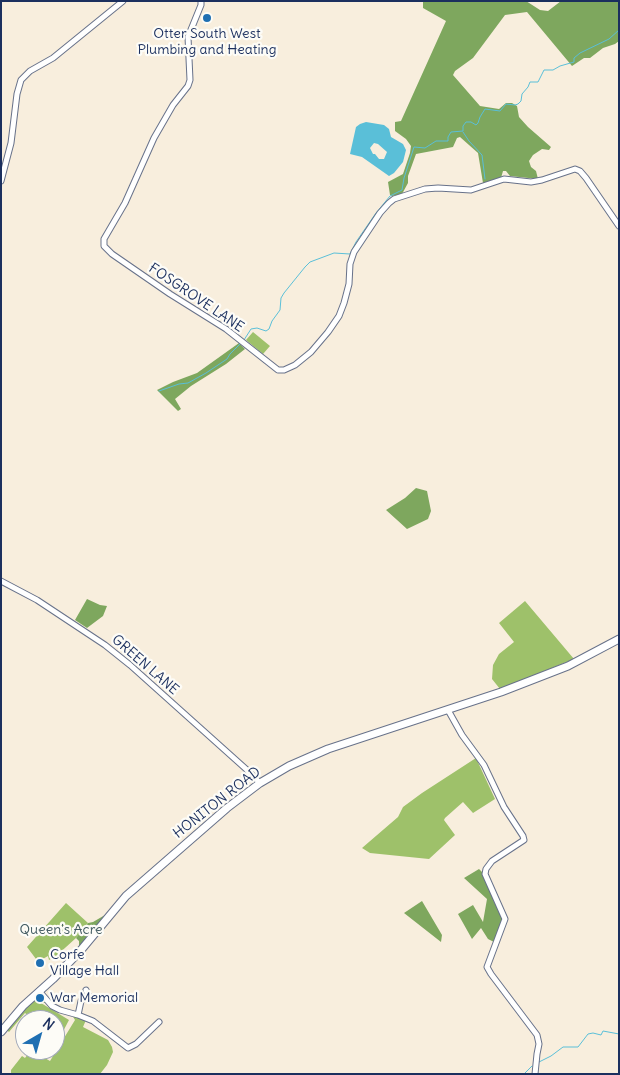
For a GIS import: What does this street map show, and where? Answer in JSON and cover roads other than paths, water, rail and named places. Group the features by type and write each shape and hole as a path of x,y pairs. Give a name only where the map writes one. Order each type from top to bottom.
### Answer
{"main road":[{"name":"HONITON ROAD","path":"1,1032 23,1006 81,950 126,896 227,808 260,783 289,766 328,749 448,710 568,666 619,639"}],"street":[{"path":"1,181 11,143 17,94 21,80 30,71 53,58 123,1"},
{"name":"FOSGROVE LANE","path":"200,1 201,5 188,37 190,80 188,86 173,105 154,138 125,203 104,239 104,246 112,254 170,294 226,329 278,370 284,370 295,365 311,352 339,316 349,284 350,264 354,252 380,213 394,200 432,188 471,190 504,179 531,182 576,169 586,178 619,226"},
{"name":"GREEN LANE","path":"1,581 37,600 105,645 130,665 260,783"},
{"path":"448,710 462,735 484,765 504,807 524,840 492,861 486,869 485,874 506,919 487,966 537,1035 539,1044 536,1054 535,1074"},
{"path":"39,991 52,1006 68,1013 78,1014 100,1025 128,1048 136,1044 159,1022"},
{"path":"78,1014 81,1001 88,995"}],"water":[{"path":"366,122 384,125 389,129 391,137 403,144 406,150 403,162 394,173 389,176 362,157 350,154 356,127","holes":["374,143 387,152 384,159 379,159 370,148"]}],"waterway":[{"path":"244,340 251,329 257,328 266,331 269,329 280,310 281,298 284,293 310,262 334,253 350,254 376,213 390,196 402,190 414,147 425,148 436,141 448,141 451,132 463,131 463,126 466,122 476,125 485,109 500,111 506,104 518,104 530,82 538,82 544,70 553,70 574,62 574,58 580,53 609,39 619,30"},
{"path":"463,132 482,155 485,179"},
{"path":"159,391 188,383 206,373 227,359 240,344"},
{"path":"539,1062 563,1047 578,1047 588,1034 601,1035 603,1031 619,1034"},
{"path":"524,1074 532,1066"}],"place":[{"name":"Otter South West Plumbing and Heating","path":"207,18"},
{"name":"Corfe Village Hall","path":"40,963"},
{"name":"War Memorial","path":"40,998"}],"park label":[{"name":"Queen's Acre","path":"61,930"}]}
